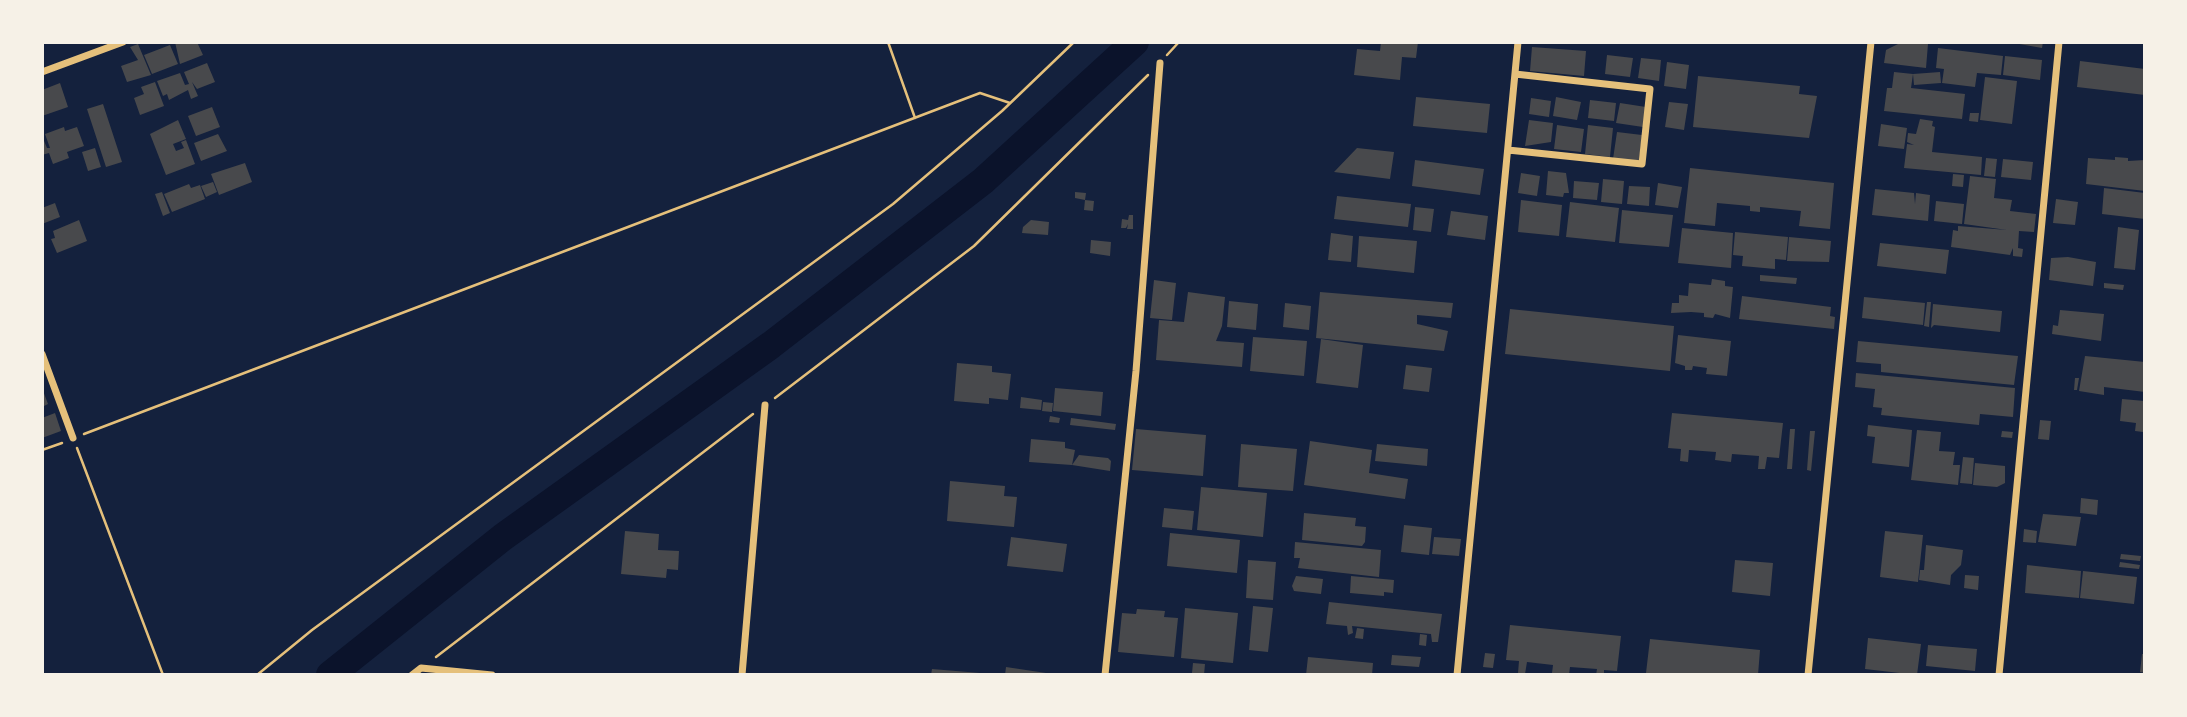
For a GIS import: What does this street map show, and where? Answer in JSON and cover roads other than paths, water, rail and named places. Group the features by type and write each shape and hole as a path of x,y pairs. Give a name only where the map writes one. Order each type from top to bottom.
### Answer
{"street":[{"path":"42,72 123,42"},
{"path":"1457,675 1518,42"},
{"path":"1808,675 1871,42"},
{"path":"1999,675 2059,42"},
{"path":"1105,675 1136,371 1160,63"},
{"path":"1508,150 1642,164 1650,89 1515,74"},
{"path":"42,354 73,438"},
{"path":"742,675 765,405"},
{"path":"412,675 421,668 492,675"}],"waterway":[{"path":"330,675 503,537 771,345 983,181 1135,42"}]}
